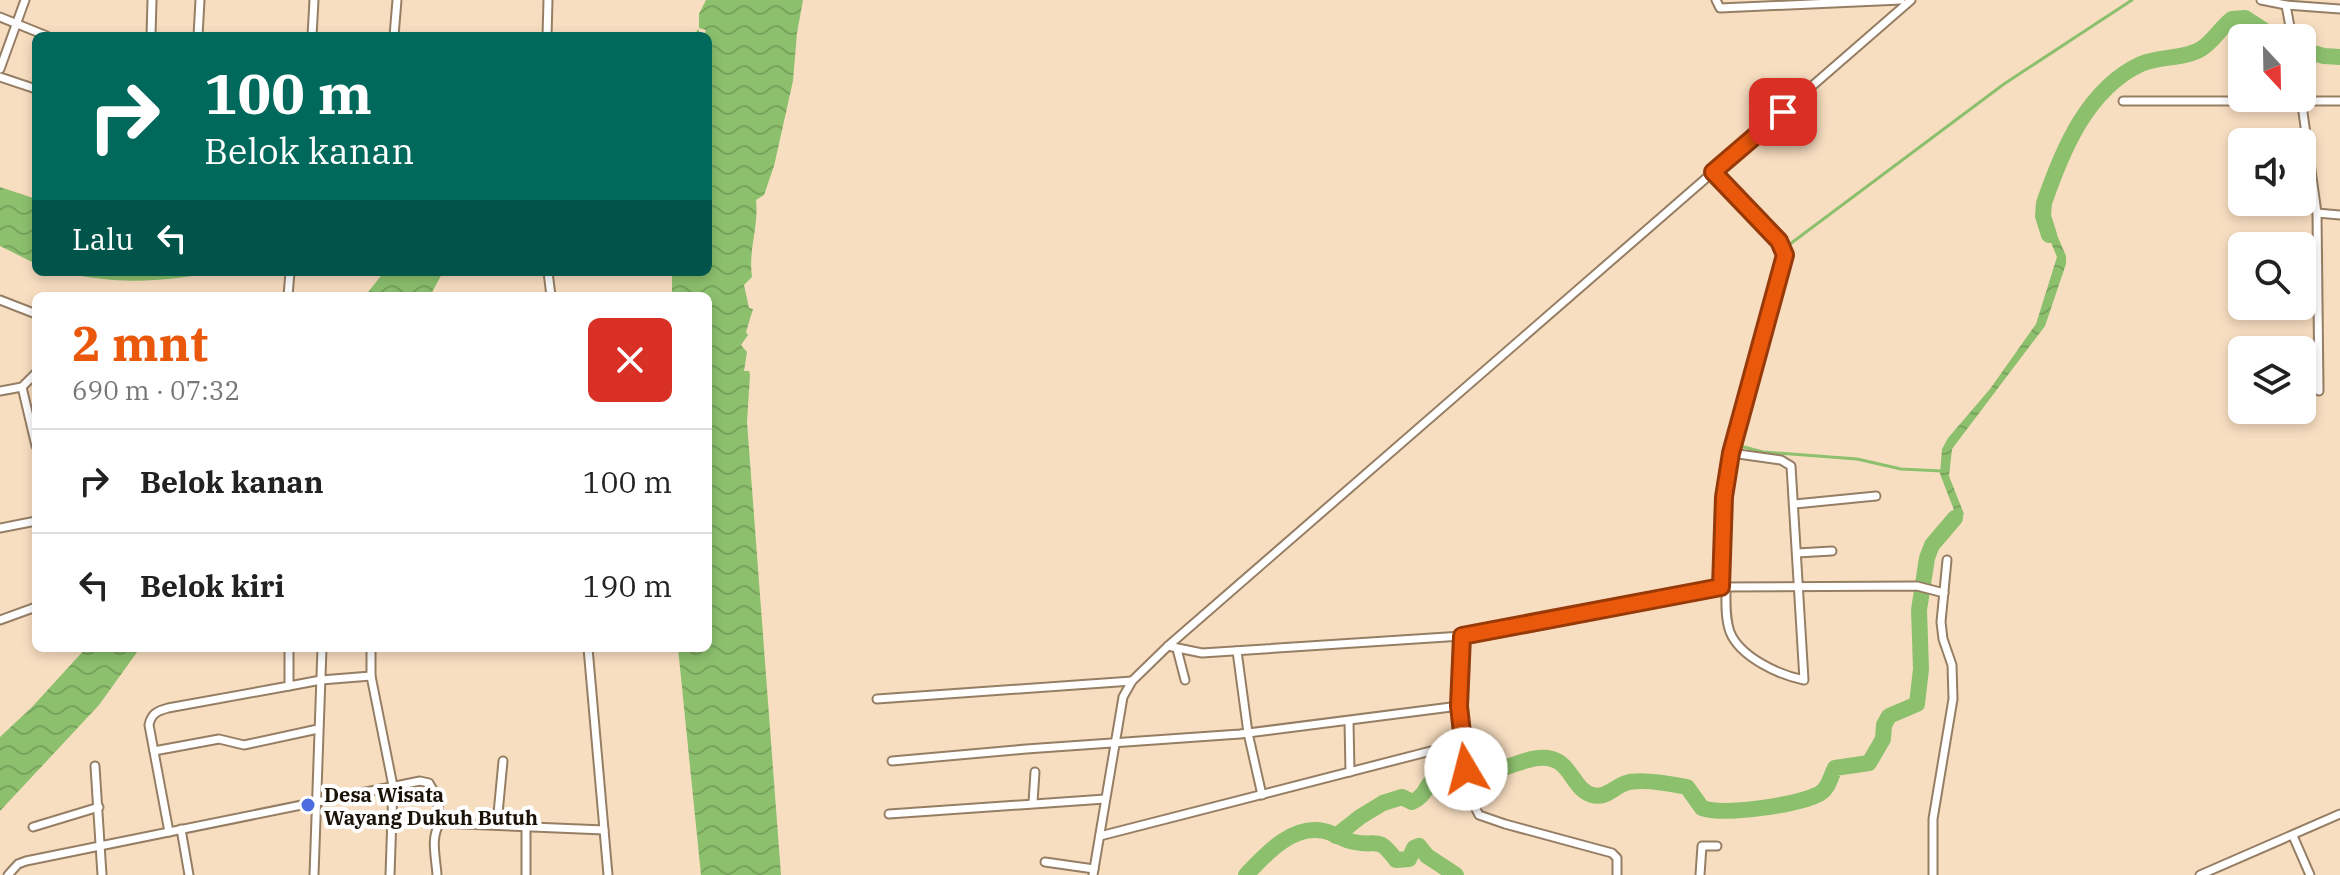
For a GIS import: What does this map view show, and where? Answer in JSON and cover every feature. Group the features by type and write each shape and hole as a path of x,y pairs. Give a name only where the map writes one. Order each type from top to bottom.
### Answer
{"street":[{"path":"0,69 25,0"},
{"path":"151,32 152,0"},
{"path":"198,32 200,0"},
{"path":"312,32 314,0"},
{"path":"394,32 397,0"},
{"path":"547,32 548,0"},
{"path":"1716,0 1720,8 1901,0"},
{"path":"1045,862 1093,872 1123,697 1132,681 1168,646 1911,0"},
{"path":"2261,0 2340,9"},
{"path":"2286,5 2289,24"},
{"path":"0,17 36,32"},
{"path":"0,77 32,88"},
{"path":"2123,101 2228,100"},
{"path":"2316,100 2340,101"},
{"path":"2303,112 2317,213 2319,391"},
{"path":"1713,172 1779,241 1785,255 1734,454 1724,497 1723,587 1728,627 1735,642 1769,667 1804,680 1793,471 1787,462 1734,454"},
{"path":"2317,213 2340,215"},
{"path":"0,300 32,312"},
{"path":"0,391 22,387 32,377"},
{"path":"22,387 32,429"},
{"path":"1795,504 1876,496"},
{"path":"0,528 32,522"},
{"path":"1797,553 1832,551"},
{"path":"1933,875 1933,819 1953,699 1952,665 1941,622 1940,592 1947,560"},
{"path":"1168,646 1202,653 1462,636 1723,587 1917,586 1940,592"},
{"path":"0,620 32,608"},
{"path":"1462,636 1459,706 1462,743 1474,804 1483,817 1612,853 1617,858 1617,875"},
{"path":"1177,649 1185,680"},
{"path":"1237,651 1248,733 1262,795"},
{"path":"289,652 289,686"},
{"path":"314,875 322,652"},
{"path":"371,652 371,676 393,786 390,875"},
{"path":"588,652 608,875"},
{"path":"169,832 149,725 157,711 321,680 371,676"},
{"path":"877,699 1132,681"},
{"path":"892,761 1248,733 1459,706"},
{"path":"1349,721 1350,772"},
{"path":"154,751 219,739 244,745 318,729"},
{"path":"1100,836 1462,743"},
{"path":"497,824 503,761"},
{"path":"95,766 102,875"},
{"path":"1033,802 1035,772"},
{"path":"8,875 26,861 420,781 429,783 437,797 440,823 434,838 437,875"},
{"path":"889,814 1105,799"},
{"path":"33,827 99,807"},
{"path":"2200,875 2340,814"},
{"path":"440,823 604,830"},
{"path":"526,826 526,875"},
{"path":"181,829 189,875"},
{"path":"2293,836 2310,875"},
{"path":"1700,875 1702,846 1717,846"}],"water":[{"path":"706,0 803,0 793,81 774,166 764,195 756,200 752,277 744,285 749,308 753,309 746,332 748,335 741,345 747,352 744,371 749,371 750,375 747,422 781,875 701,875 678,652 712,652 712,292 672,292 672,276 712,276 712,32 699,28 699,14"},
{"path":"0,187 32,198 32,262 0,246"},
{"path":"2048,214 2066,256 2066,264 2045,326 1952,449 1949,476 1964,514 1946,538 1939,531 1954,510 1940,474 1942,449 2036,324 2057,257 2040,216"},
{"path":"83,276 190,276 140,281"},
{"path":"381,276 441,276 432,292 368,292"},
{"path":"82,652 137,652 99,705 0,811 0,737"}],"waterway":[{"path":"1787,256 1790,244 2004,84 2132,0"},
{"path":"2049,235 2043,216 2051,183 2079,123 2106,89 2141,64 2201,49 2232,19 2245,18 2254,24"},
{"path":"2316,54 2340,57"},
{"path":"1743,422 1774,310"},
{"path":"1736,445 1763,452 1857,459 1901,469 1942,471"},
{"path":"1731,473 1734,456"},
{"path":"1726,544 1728,492"},
{"path":"1336,836 1383,803 1402,797 1412,802 1437,777 1498,769 1538,758 1558,762 1581,788 1597,796 1626,783 1656,782 1687,787 1702,808 1726,811 1778,805 1819,794 1827,786 1835,768 1869,763 1883,739 1884,725 1889,716 1917,704 1921,669 1919,610 1927,558 1932,545 1955,518"},
{"path":"1246,875 1280,843 1312,830 1328,832 1354,842 1381,845 1396,860 1409,859 1414,848 1419,846 1427,856 1456,875"}],"place":[{"name":"Desa Wisata Wayang Dukuh Butuh","path":"308,805"}],"route":[{"path":"1466,769 1459,706 1462,636 1721,587 1724,497 1731,453 1785,255 1779,241 1713,172 1783,112"}]}
